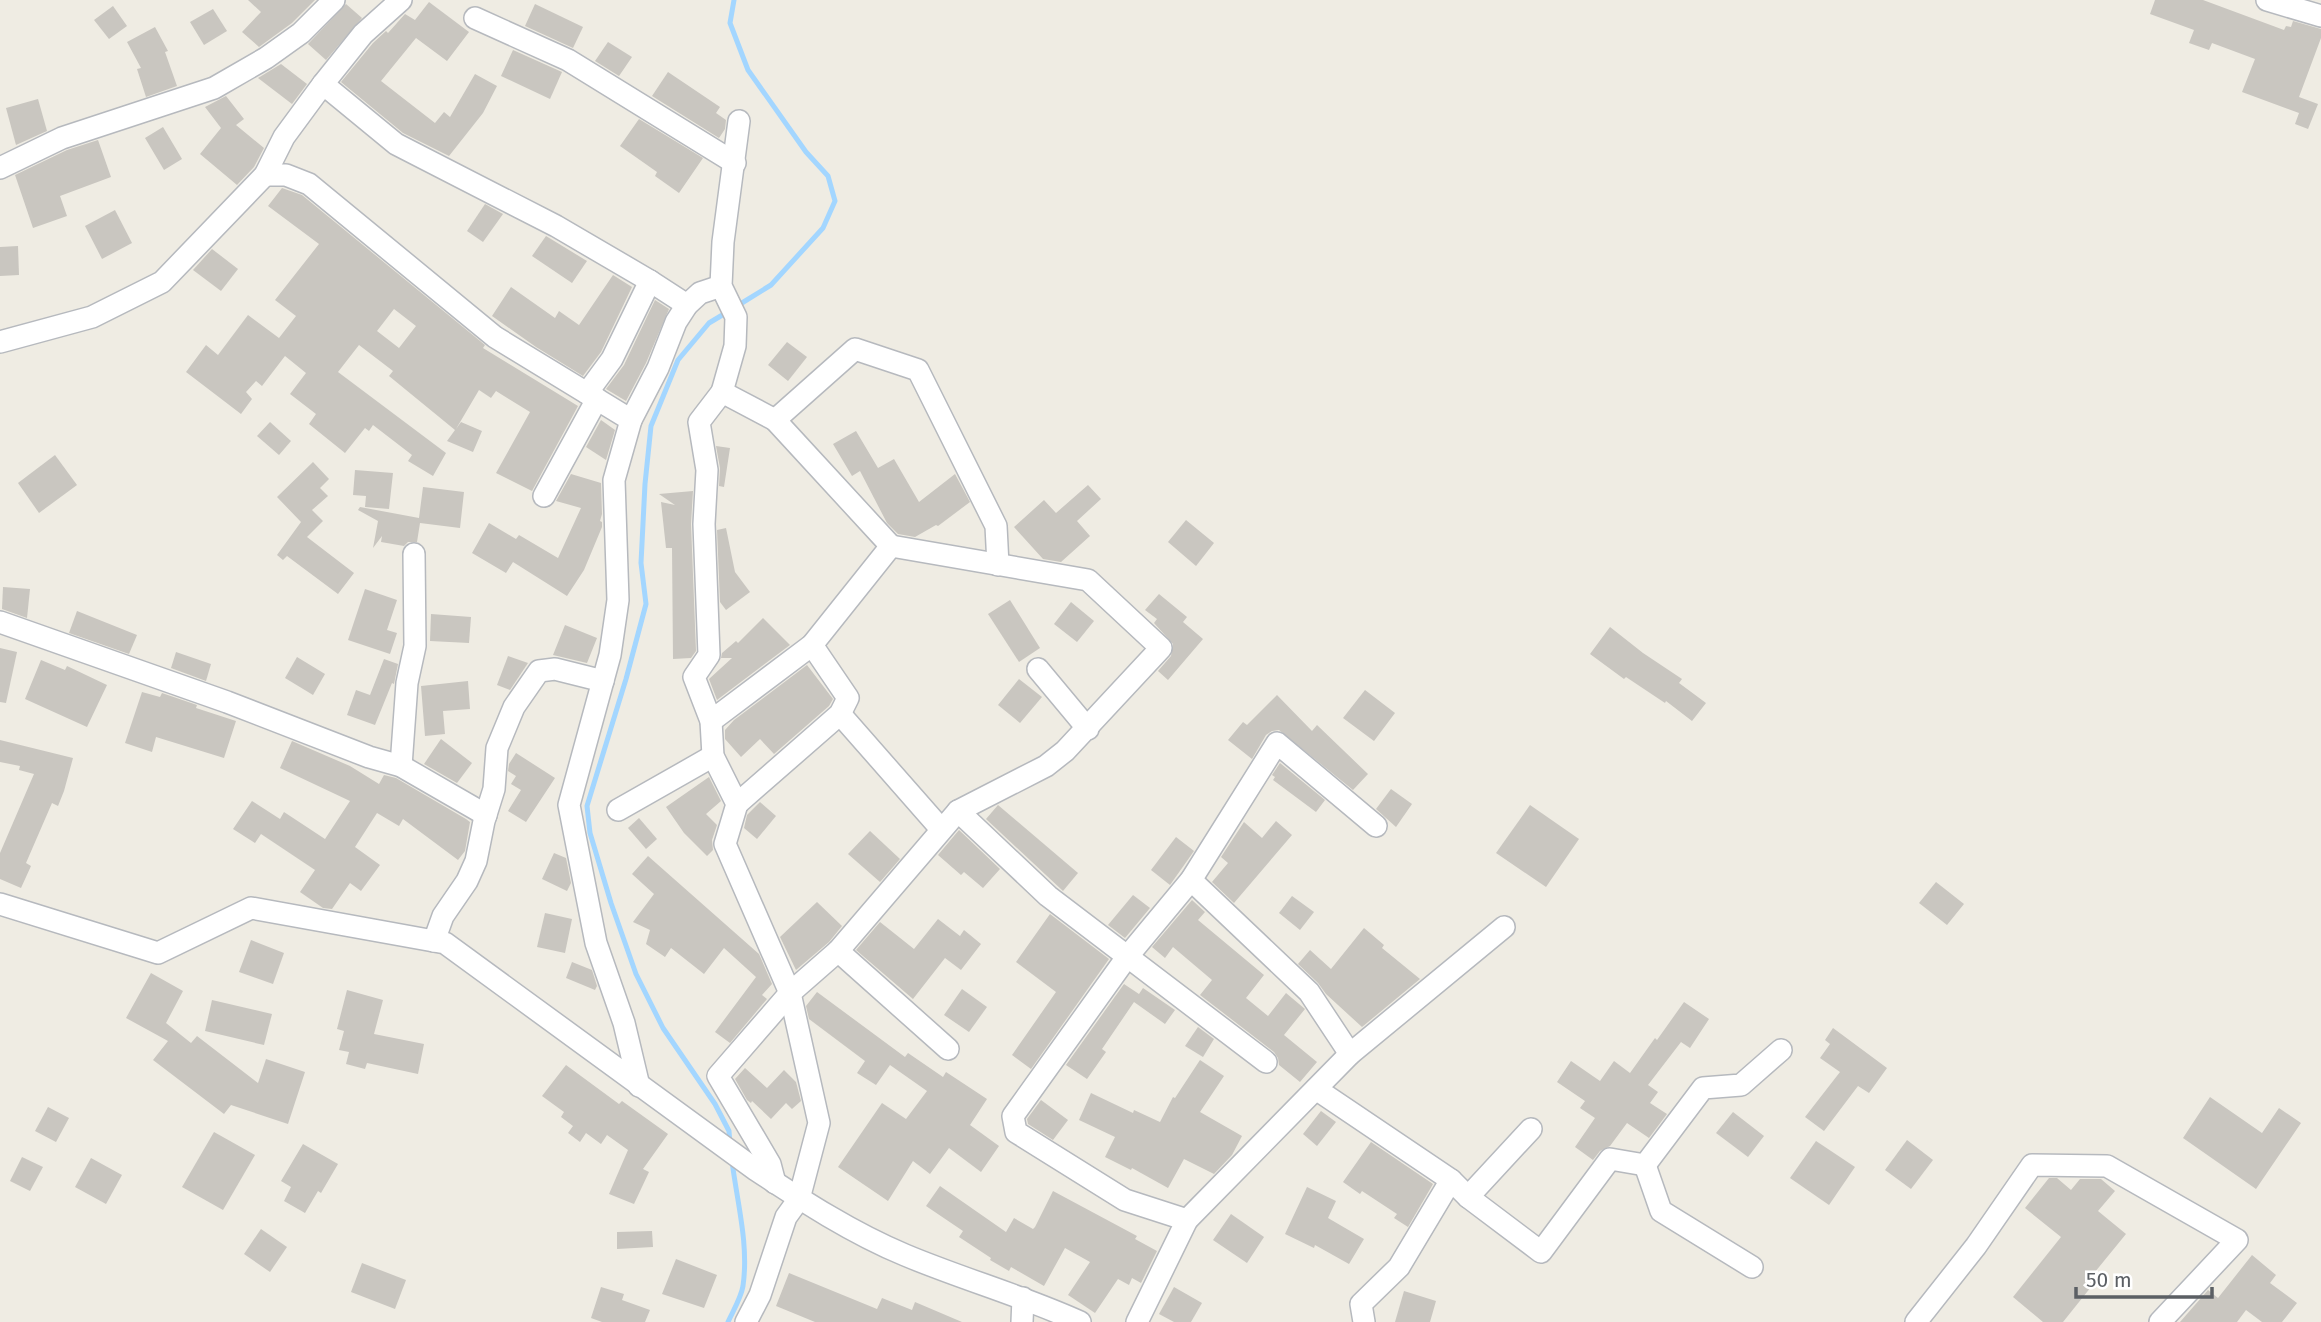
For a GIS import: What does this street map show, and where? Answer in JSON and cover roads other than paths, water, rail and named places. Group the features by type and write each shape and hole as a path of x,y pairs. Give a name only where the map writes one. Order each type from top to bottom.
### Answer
{"street":[{"path":"0,168 62,138 214,88 266,58 301,33 334,0"},
{"path":"0,342 92,317 162,282 265,175 284,137 323,84 363,34 401,0"},
{"path":"2267,0 2321,16"},
{"path":"475,18 568,60 735,163"},
{"path":"323,84 396,144 556,226 687,305"},
{"path":"737,804 713,755 711,722 694,677 709,655 704,524 706,470 699,422 722,392 735,346 736,317 724,292 723,242 739,121"},
{"path":"265,175 286,176 309,184 495,337 631,420"},
{"path":"544,496 650,281"},
{"path":"639,1086 624,1023 596,943 569,806 610,655 618,600 614,480 631,420 658,368 676,322 687,305 700,293 724,292"},
{"path":"775,421 855,349 918,370 996,526 998,565"},
{"path":"722,392 775,421 891,546 1088,580 1161,648 1088,729 1046,766 957,811 838,951 790,993 718,1076 770,1164 775,1183"},
{"path":"711,722 812,645 891,546"},
{"path":"401,766 407,683 415,646 414,555"},
{"path":"0,622 227,702 369,757 401,766 486,815"},
{"path":"746,1322 760,1295 786,1217 799,1199 819,1123 790,993 725,844 737,804 840,714 848,698 812,645"},
{"path":"434,941 443,916 467,881 476,861 494,789 497,748 514,707 539,671 555,669 603,681"},
{"path":"1038,669 1088,729"},
{"path":"840,714 941,829"},
{"path":"1187,1220 1125,1200 1016,1132 1013,1116 1127,957 1191,880 1277,743 1376,826"},
{"path":"618,810 713,755"},
{"path":"957,811 1048,896 1266,1062"},
{"path":"1191,880 1309,992 1350,1055"},
{"path":"0,904 158,953 251,908 445,943 639,1086 799,1199 904,1255 1023,1298 1080,1322"},
{"path":"1138,1322 1187,1220 1350,1055 1504,927"},
{"path":"838,951 948,1049"},
{"path":"1645,1165 1703,1088 1741,1085 1781,1050"},
{"path":"1316,1089 1451,1180 1468,1197 1541,1252 1610,1159 1645,1165"},
{"path":"1468,1197 1531,1129"},
{"path":"1645,1165 1661,1211 1752,1267"},
{"path":"1916,1322 1976,1246 2032,1165 2107,1166 2237,1240 2160,1322"},
{"path":"1364,1322 1361,1304 1399,1267 1451,1180"},
{"path":"1023,1298 1023,1322"}],"waterway":[{"path":"734,0 730,23 748,70 806,152 828,176 835,201 823,228 771,285 737,306"},
{"path":"729,311 709,323 678,360 651,426 641,563 646,604 587,806 590,833 636,974 663,1028 715,1104 729,1131 730,1144"},
{"path":"728,1322 742,1291 745,1255 732,1161"}]}
